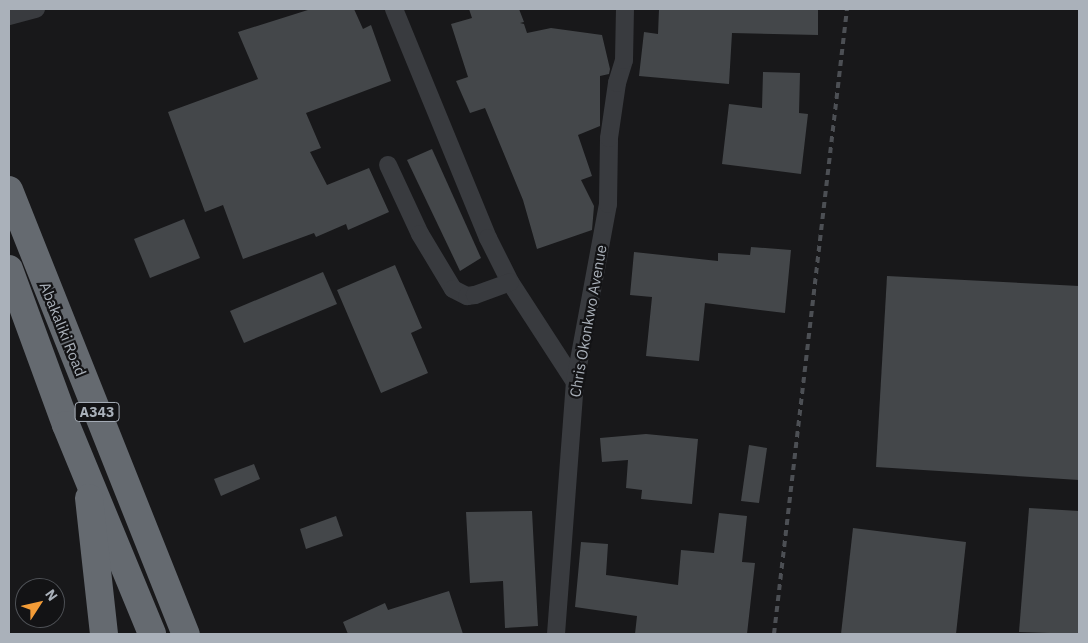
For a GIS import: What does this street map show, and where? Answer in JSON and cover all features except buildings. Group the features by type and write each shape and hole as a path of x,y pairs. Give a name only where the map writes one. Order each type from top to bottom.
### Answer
{"highway":[{"name":"Abakaliki Road","path":"9,190 186,634"},
{"name":"Abakaliki Road","path":"9,269 152,634"},
{"path":"87,472 104,634"}],"street":[{"path":"9,16 36,9"},
{"path":"394,9 472,203 510,282 575,382"},
{"name":"Chris Okonkwo Avenue","path":"556,634 575,382 608,204 609,138 617,83 624,60 625,9"},
{"path":"388,165 420,234 453,289 467,296 475,295 510,282"}],"railway":[{"path":"774,634 847,9"}]}
